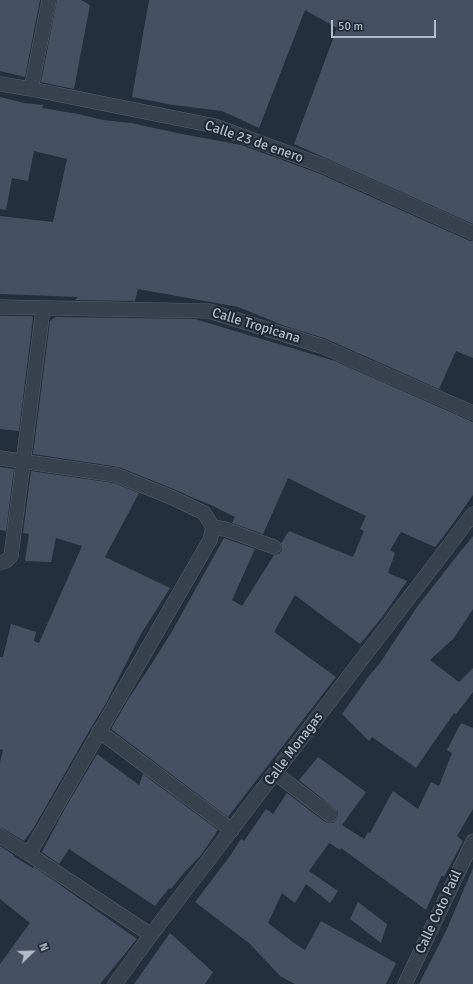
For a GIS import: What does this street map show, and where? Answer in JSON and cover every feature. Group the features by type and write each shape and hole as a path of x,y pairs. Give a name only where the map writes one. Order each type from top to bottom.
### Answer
{"street":[{"path":"31,89 49,0"},
{"name":"Calle 23 de enero","path":"0,84 215,126 321,165 473,233"},
{"name":"Calle Tropicana","path":"0,308 209,311 322,346 473,413"},
{"path":"0,563 6,561 11,556 43,308"},
{"path":"0,458 116,475 173,498 204,513 213,527 210,540 29,854"},
{"name":"Calle Monagas","path":"115,984 473,514"},
{"path":"213,527 225,529 274,547"},
{"path":"100,731 232,830"},
{"path":"275,773 330,815"},
{"path":"0,836 151,935"},
{"name":"Calle Coto Paúl","path":"405,984 473,841"}],"building":[{"path":"0,0 40,0 25,77 0,71"},
{"path":"57,0 81,0 90,5 74,89 41,82"},
{"path":"149,0 473,0 473,224 294,144 337,28 305,10 259,128 222,111 173,105 132,97"},
{"path":"0,97 24,103 43,105 42,108 103,120 131,123 241,145 318,173 470,241 473,241 473,358 456,351 439,389 324,338 285,326 238,307 138,289 135,301 75,300 78,297 0,294 0,216 53,222 67,159 34,151 28,181 12,178 6,210 0,209"},
{"path":"0,316 33,317 19,431 0,429"},
{"path":"56,317 195,319 335,361 473,422 473,495 435,547 401,532 390,550 395,553 388,573 407,581 383,616 360,644 295,595 274,632 336,677 228,817 111,729 171,633 224,538 255,549 232,600 242,606 274,555 279,554 282,550 281,543 289,531 353,557 364,531 360,529 366,516 288,478 263,534 232,523 235,517 209,504 119,467 33,454 50,321"},
{"path":"0,467 14,469 6,531 0,530"},
{"path":"31,471 114,483 139,493 105,557 170,588 141,634 105,705 33,829 24,841 0,828 0,762 3,750 0,749 0,657 3,657 11,624 36,632 34,641 39,643 82,546 56,538 51,562 25,561 29,534 23,533"},
{"path":"473,536 473,609 454,638 430,660 459,682 473,668 473,692 456,714 454,713 416,768 372,737 369,741 342,714 380,663 417,607"},
{"path":"461,723 473,728 473,809 457,836 463,841 444,877 442,875 426,910 341,848 340,850 329,843 309,871 338,891 330,903 306,884 295,903 282,893 268,923 305,950 321,921 396,963 386,984 295,984 280,976 250,944 195,902 241,839 244,841 266,809 273,814 287,793 325,822 333,823 336,820 338,812 299,780 318,757 366,792 342,825 364,839 368,832 370,833 393,791 418,809 431,782 439,786 452,753 447,750"},
{"path":"97,754 139,785 143,774 218,830 201,855 171,889 169,888 155,906 69,849 59,864 42,852 64,810"},
{"path":"0,846 14,855 13,856 33,868 34,867 137,939 100,984 0,984 0,964 30,923 0,899"},
{"path":"473,868 473,984 419,984 446,931"},
{"path":"358,902 387,924 381,943 350,919"},
{"path":"170,933 213,972 205,984 134,984"}]}
